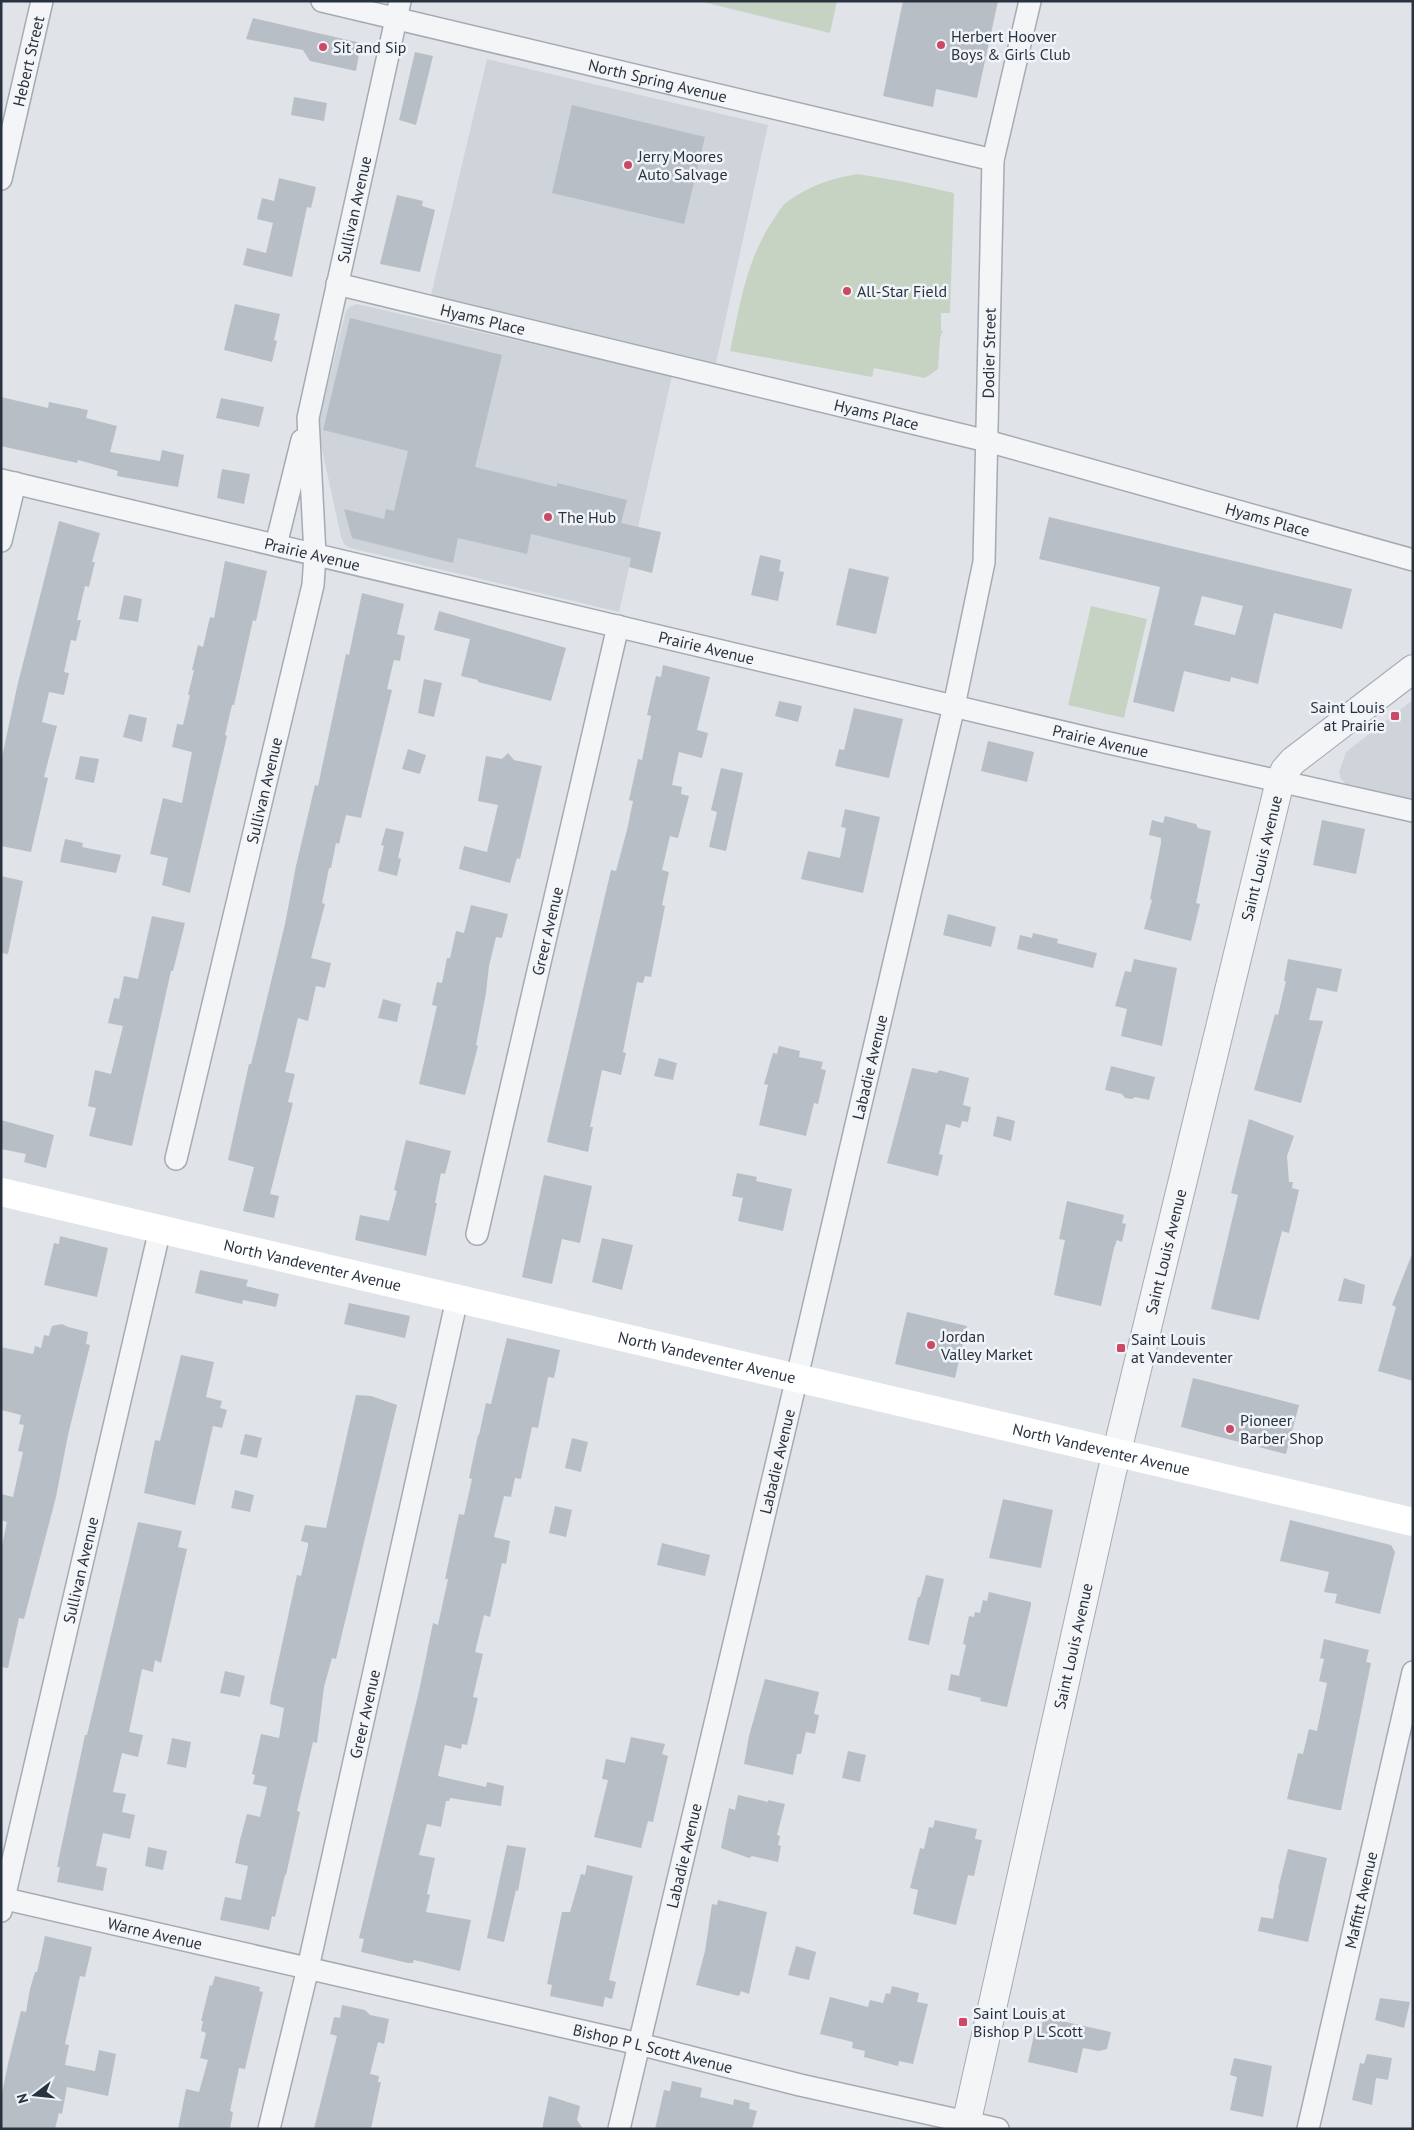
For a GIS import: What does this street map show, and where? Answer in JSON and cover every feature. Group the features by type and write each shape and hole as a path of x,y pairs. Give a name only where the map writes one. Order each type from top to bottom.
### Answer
{"main road":[{"name":"North Vandeventer Avenue","path":"1,1192 1413,1522"}],"street":[{"name":"Hebert Street","path":"1,179 42,1"},
{"name":"North Spring Avenue","path":"322,1 398,10 993,160"},
{"name":"Dodier Street","path":"954,706 984,562 993,160 1030,1"},
{"name":"Sullivan Avenue","path":"276,545 308,418 398,10"},
{"name":"Hyams Place","path":"337,284 986,441 1413,560"},
{"name":"Sullivan Avenue","path":"176,1159 313,585 315,555 308,418"},
{"name":"Prairie Avenue","path":"8,481 954,706 1413,811"},
{"path":"1,540 8,481"},
{"name":"Greer Avenue","path":"477,1234 618,626"},
{"name":"Saint Louis Avenue","path":"966,2125 1117,1453 1280,781 1285,770 1293,761 1413,669"},
{"name":"Labadie Avenue","path":"619,2129 954,706"},
{"name":"Sullivan Avenue","path":"2,1903 160,1229"},
{"name":"Greer Avenue","path":"269,2129 308,1968 457,1298"},
{"name":"Maffitt Avenue","path":"1308,2129 1413,1672"},
{"name":"Warne Avenue","path":"2,1903 308,1968"},
{"name":"Bishop P L Scott Avenue","path":"308,1968 639,2044 966,2125 998,2129"}],"shaded area":[{"path":"487,59 768,125 716,363 431,295"},
{"path":"357,304 672,376 619,612 350,548 344,544 318,424 346,311 351,306"},
{"path":"1413,700 1413,800 1346,784 1341,779 1339,772 1346,752"}],"green space":[{"path":"699,1 837,1 830,33"},
{"name":"All-Star Field","path":"858,174 954,193 950,313 941,313 941,331 943,331 940,338 938,369 925,378 874,368 872,377 730,351 750,267 764,235 781,208 795,196 812,187 830,180"},
{"path":"1091,606 1147,619 1124,718 1068,705"}],"building":[{"name":"Herbert Hoover Boys & Girls Club","path":"903,1 998,1 977,98 936,89 933,107 883,96"},
{"name":"Sit and Sip","path":"253,18 361,43 356,71 310,61 303,50 246,39"},
{"path":"415,52 433,56 416,125 399,120"},
{"path":"294,97 327,103 324,121 291,115"},
{"name":"Jerry Moores Auto Salvage","path":"572,105 705,137 684,224 552,193"},
{"path":"279,178 316,187 311,208 307,207 292,277 243,265 247,248 266,253 273,223 257,219 262,198 274,201"},
{"path":"397,195 423,201 422,206 435,210 420,272 380,264"},
{"path":"235,304 280,314 274,340 277,341 272,362 224,350"},
{"path":"350,318 502,355 475,467 557,487 557,483 627,500 621,523 661,532 652,573 629,567 631,558 531,534 527,554 458,538 453,563 352,538 344,509 384,519 386,509 394,511 408,451 323,430"},
{"path":"1,397 48,408 49,402 88,410 86,418 117,426 110,452 160,461 162,450 184,455 178,487 117,476 118,471 78,460 77,463 1,446"},
{"path":"221,398 264,407 259,427 216,418"},
{"path":"222,469 250,474 244,504 217,498"},
{"path":"1049,517 1352,589 1342,629 1274,613 1258,684 1231,677 1230,682 1184,671 1174,712 1133,702 1160,587 1039,559","holes":["1202,596 1243,606 1235,635 1194,625"]},
{"path":"59,521 100,533 92,562 95,562 89,587 85,586 77,620 81,620 76,641 71,640 64,672 69,673 64,695 49,692 42,722 57,726 44,777 48,778 31,852 1,846 1,762 17,687"},
{"path":"760,555 781,560 779,571 784,572 778,601 751,595"},
{"path":"225,561 267,571 256,621 253,620 234,705 232,705 225,735 227,736 190,893 162,885 168,858 150,854 163,798 182,803 192,752 172,747 177,724 183,725 198,645 203,647 210,617 214,618"},
{"path":"849,568 889,577 876,634 836,625"},
{"path":"362,593 404,604 397,634 405,636 400,661 394,660 387,689 392,690 361,818 346,815 339,844 336,843 331,868 329,868 322,903 325,904 311,958 331,963 325,988 316,986 308,1021 298,1018 285,1072 295,1074 288,1102 293,1103 270,1194 279,1196 274,1218 243,1211 254,1167 228,1160 249,1064 251,1064 285,924 296,866 315,785 318,786 346,654 349,655"},
{"path":"124,595 142,599 138,622 119,619"},
{"path":"439,611 566,648 551,701 461,676 470,639 434,630"},
{"path":"663,665 710,677 697,730 708,733 702,758 679,752 672,785 682,787 681,794 689,796 678,838 670,836 662,870 669,872 662,905 665,906 651,977 645,976 643,983 637,982 623,1052 626,1053 621,1075 602,1070 590,1127 593,1127 588,1152 547,1142 611,870 616,871 627,830 633,801 629,800 638,759 642,760 651,716 647,715 656,676 661,677"},
{"path":"424,679 442,683 434,717 418,713"},
{"path":"779,701 802,706 798,722 775,716"},
{"path":"854,708 903,719 889,778 835,766 839,749 844,750"},
{"path":"129,714 147,718 142,742 123,737"},
{"path":"988,741 1034,752 1027,782 981,771"},
{"path":"408,749 426,755 420,774 402,769"},
{"path":"508,753 514,760 542,766 520,859 517,858 510,883 459,869 464,846 487,852 498,805 478,801 486,756 502,759"},
{"path":"80,756 99,759 94,783 75,779"},
{"path":"721,768 743,773 726,851 709,847 717,812 711,810"},
{"path":"845,809 880,817 863,893 801,879 808,851 840,858 846,828 841,827"},
{"path":"1165,816 1196,824 1198,828 1211,831 1196,903 1200,904 1191,941 1144,929 1152,900 1150,899 1161,843 1161,838 1149,835 1152,820 1163,823"},
{"path":"1322,820 1365,829 1356,874 1313,865"},
{"path":"386,828 404,832 398,858 401,859 397,876 378,871 384,846 381,845"},
{"path":"65,839 83,843 82,847 121,855 116,873 60,862"},
{"path":"1,876 23,881 8,954 1,953"},
{"path":"471,905 508,914 502,938 496,937 489,966 476,1045 478,1046 465,1095 419,1084 437,1006 432,1005 437,982 442,983 447,958 450,958 456,931 464,933"},
{"path":"948,914 996,927 991,947 943,935"},
{"path":"152,916 185,923 173,971 171,971 132,1146 89,1136 96,1108 88,1106 95,1070 111,1074 123,1026 108,1023 114,998 119,999 124,976 138,979"},
{"path":"1033,933 1058,939 1057,943 1097,953 1093,968 1017,949 1020,935 1032,938"},
{"path":"1134,959 1177,968 1162,1046 1121,1036 1127,1009 1115,1006 1125,971 1131,972"},
{"path":"1288,959 1342,969 1337,992 1317,988 1309,1020 1323,1021 1301,1103 1254,1090 1275,1014 1278,1015 1286,981 1284,981"},
{"path":"383,999 401,1004 397,1022 378,1018"},
{"path":"779,1046 800,1051 799,1057 823,1062 821,1069 826,1070 818,1104 814,1103 806,1136 759,1125 768,1085 764,1084 773,1053 777,1054"},
{"path":"659,1058 677,1063 673,1080 654,1076"},
{"path":"1111,1066 1155,1077 1149,1100 1135,1097 1132,1099 1125,1098 1122,1094 1105,1090"},
{"path":"912,1068 937,1073 939,1070 969,1078 963,1105 971,1107 968,1122 962,1121 960,1128 946,1124 939,1154 943,1155 938,1176 887,1163"},
{"path":"997,1116 1015,1121 1011,1141 993,1136"},
{"path":"1249,1119 1294,1136 1287,1156 1289,1182 1293,1182 1292,1188 1299,1190 1289,1233 1282,1231 1259,1320 1211,1309 1238,1195 1231,1193"},
{"path":"1,1120 54,1135 46,1168 24,1162 26,1154 1,1149"},
{"path":"406,1140 451,1151 445,1174 441,1173 426,1256 355,1240 360,1215 389,1221 397,1191 394,1190"},
{"path":"737,1173 757,1177 756,1181 792,1189 783,1231 738,1221 743,1198 732,1196"},
{"path":"544,1175 592,1186 580,1243 562,1239 552,1284 522,1277"},
{"path":"1067,1201 1124,1215 1122,1223 1126,1224 1122,1242 1117,1240 1114,1248 1101,1306 1054,1295 1065,1240 1059,1239"},
{"path":"60,1236 108,1248 97,1297 44,1285 54,1243 59,1244"},
{"path":"602,1238 633,1245 622,1290 592,1282"},
{"path":"1412,1254 1413,1381 1378,1371 1396,1307 1392,1305"},
{"path":"200,1270 248,1280 246,1286 279,1294 276,1307 243,1300 242,1304 195,1293"},
{"path":"1344,1278 1365,1285 1362,1304 1338,1301"},
{"path":"349,1303 410,1316 405,1338 344,1324"},
{"name":"Jordan Valley Market","path":"907,1312 967,1326 955,1378 895,1364"},
{"path":"62,1324 88,1332 86,1344 90,1345 68,1435 56,1497 24,1619 19,1618 8,1668 1,1667 1,1550 7,1522 1,1520 1,1494 13,1497 23,1452 18,1451 24,1425 19,1424 21,1415 1,1410 1,1347 33,1354 35,1346 41,1348 44,1335 49,1336 52,1326"},
{"path":"507,1338 560,1350 554,1378 548,1377 538,1428 532,1427 521,1479 515,1478 511,1497 504,1496 494,1537 510,1541 506,1564 502,1563 490,1617 484,1615 475,1652 483,1654 473,1697 478,1698 467,1745 462,1744 461,1749 445,1745 438,1776 486,1787 487,1782 504,1786 501,1806 450,1798 449,1801 446,1801 441,1827 427,1824 419,1855 435,1858 427,1894 430,1895 426,1912 471,1920 460,1971 414,1960 413,1963 408,1963 361,1952 364,1939 359,1938 419,1691 433,1623 438,1625 448,1579 445,1579 459,1514 464,1515 472,1479 469,1478 478,1435 486,1403 491,1404"},
{"path":"181,1355 214,1362 206,1397 222,1401 220,1408 227,1410 222,1428 213,1426 195,1505 144,1493 155,1440 160,1441"},
{"path":"1193,1378 1299,1405 1286,1454 1181,1427"},
{"path":"356,1395 371,1396 397,1405 336,1659 332,1658 324,1687 317,1743 313,1742 297,1811 300,1812 286,1875 275,1917 272,1916 269,1930 220,1920 225,1897 241,1900 248,1866 235,1863 240,1840 247,1814 260,1817 267,1787 253,1784 255,1775 252,1774 261,1734 279,1738 284,1708 270,1704 271,1695 297,1575 301,1576 308,1546 308,1543 301,1541 305,1525 326,1528"},
{"path":"245,1434 262,1438 257,1458 240,1454"},
{"path":"572,1438 588,1442 581,1472 565,1468"},
{"path":"235,1490 254,1495 250,1512 231,1508"},
{"path":"1003,1499 1053,1510 1041,1568 989,1558"},
{"path":"555,1506 572,1510 566,1537 549,1533"},
{"path":"1290,1520 1391,1545 1395,1552 1380,1614 1335,1603 1337,1594 1324,1592 1329,1572 1280,1561"},
{"path":"138,1522 182,1531 178,1547 187,1549 161,1663 155,1660 153,1672 142,1669 129,1732 143,1735 138,1757 122,1753 113,1792 126,1794 122,1812 135,1815 130,1839 103,1833 96,1866 107,1868 103,1891 57,1882 60,1867 57,1867 85,1735 87,1735"},
{"path":"662,1543 710,1555 705,1576 657,1565"},
{"path":"926,1575 944,1579 929,1645 908,1640 918,1597 920,1597"},
{"path":"989,1592 1031,1602 1007,1707 980,1701 981,1698 948,1690 951,1674 959,1676 966,1645 963,1644 969,1616 974,1617 975,1612 980,1613 983,1600 987,1601"},
{"path":"1324,1639 1369,1650 1366,1662 1371,1663 1341,1810 1287,1799 1298,1753 1303,1754 1309,1729 1317,1731 1327,1683 1319,1681 1324,1659 1320,1658"},
{"path":"225,1671 245,1676 240,1697 220,1693"},
{"path":"765,1679 819,1692 814,1714 819,1715 815,1734 806,1732 801,1754 797,1754 793,1775 744,1764 749,1736"},
{"path":"631,1737 665,1744 662,1754 668,1756 653,1822 648,1821 641,1848 594,1837 608,1780 602,1779 606,1759 625,1763"},
{"path":"172,1738 191,1742 186,1768 167,1764"},
{"path":"848,1751 866,1755 860,1782 842,1778"},
{"path":"738,1795 785,1804 777,1835 780,1836 778,1845 781,1846 778,1862 752,1856 749,1858 721,1848 729,1808 735,1810"},
{"path":"935,1820 977,1829 975,1839 982,1840 974,1876 968,1875 956,1925 913,1914 918,1890 910,1888 920,1848 924,1849 929,1827 933,1828"},
{"path":"507,1845 526,1848 518,1891 516,1890 504,1942 487,1938"},
{"path":"148,1847 167,1851 163,1870 145,1866"},
{"path":"1288,1849 1327,1858 1308,1942 1258,1931 1261,1917 1273,1919"},
{"path":"587,1865 633,1876 609,1980 616,1982 612,1999 605,1997 603,2007 550,1996 552,1985 547,1984 562,1912 570,1912 581,1874 585,1875"},
{"path":"718,1900 767,1912 749,1994 741,1991 739,1996 696,1985 705,1951 712,1904 717,1905"},
{"path":"45,1936 92,1947 85,1977 80,1976 65,2044 69,2045 65,2065 95,2071 99,2050 116,2054 108,2096 67,2087 62,2114 59,2113 55,2129 1,2129 1,2098 8,2064 21,2011 26,2012 30,1989 35,1972 37,1972"},
{"path":"796,1946 816,1952 809,1980 788,1975"},
{"path":"215,1976 260,1987 259,1991 263,1992 245,2069 239,2068 230,2111 233,2112 230,2129 178,2129 186,2089 199,2092 208,2060 200,2058 206,2033 201,2031 203,2021 201,2021 210,1985 212,1986"},
{"path":"892,1986 919,1993 917,2002 928,2004 913,2064 899,2061 898,2066 864,2057 865,2051 852,2048 853,2042 820,2034 830,1997 868,2007 870,2000 883,2003 886,1993 890,1994"},
{"path":"1380,1998 1410,2002 1404,2028 1375,2020"},
{"path":"342,2005 365,2010 370,2015 389,2019 384,2044 378,2042 370,2074 379,2076 378,2082 381,2082 371,2129 314,2129 337,2036 330,2034 334,2017 340,2018"},
{"path":"1043,2017 1111,2032 1107,2049 1099,2051 1083,2048 1077,2073 1028,2062 1036,2026 1042,2027"},
{"path":"1367,2054 1392,2058 1388,2080 1376,2078 1372,2105 1352,2100 1360,2063 1364,2064"},
{"path":"1234,2058 1272,2066 1263,2117 1230,2110 1237,2077 1230,2075"},
{"path":"672,2081 702,2088 700,2097 733,2105 734,2099 750,2103 749,2109 757,2111 752,2129 655,2129 664,2090 670,2091"},
{"path":"549,2096 580,2106 577,2120 583,2129 542,2129"}],"place":[{"name":"Herbert Hoover Boys & Girls Club","path":"941,45"},
{"name":"Sit and Sip","path":"323,47"},
{"name":"Jerry Moores Auto Salvage","path":"628,165"},
{"name":"All-Star Field","path":"847,291"},
{"name":"The Hub","path":"548,517"},
{"name":"Saint Louis at Prairie","path":"1395,716"},
{"name":"Jordan Valley Market","path":"931,1345"},
{"name":"Saint Louis at Vandeventer","path":"1121,1348"},
{"name":"Pioneer Barber Shop","path":"1230,1429"},
{"name":"Saint Louis at Bishop P L Scott","path":"963,2022"}]}
